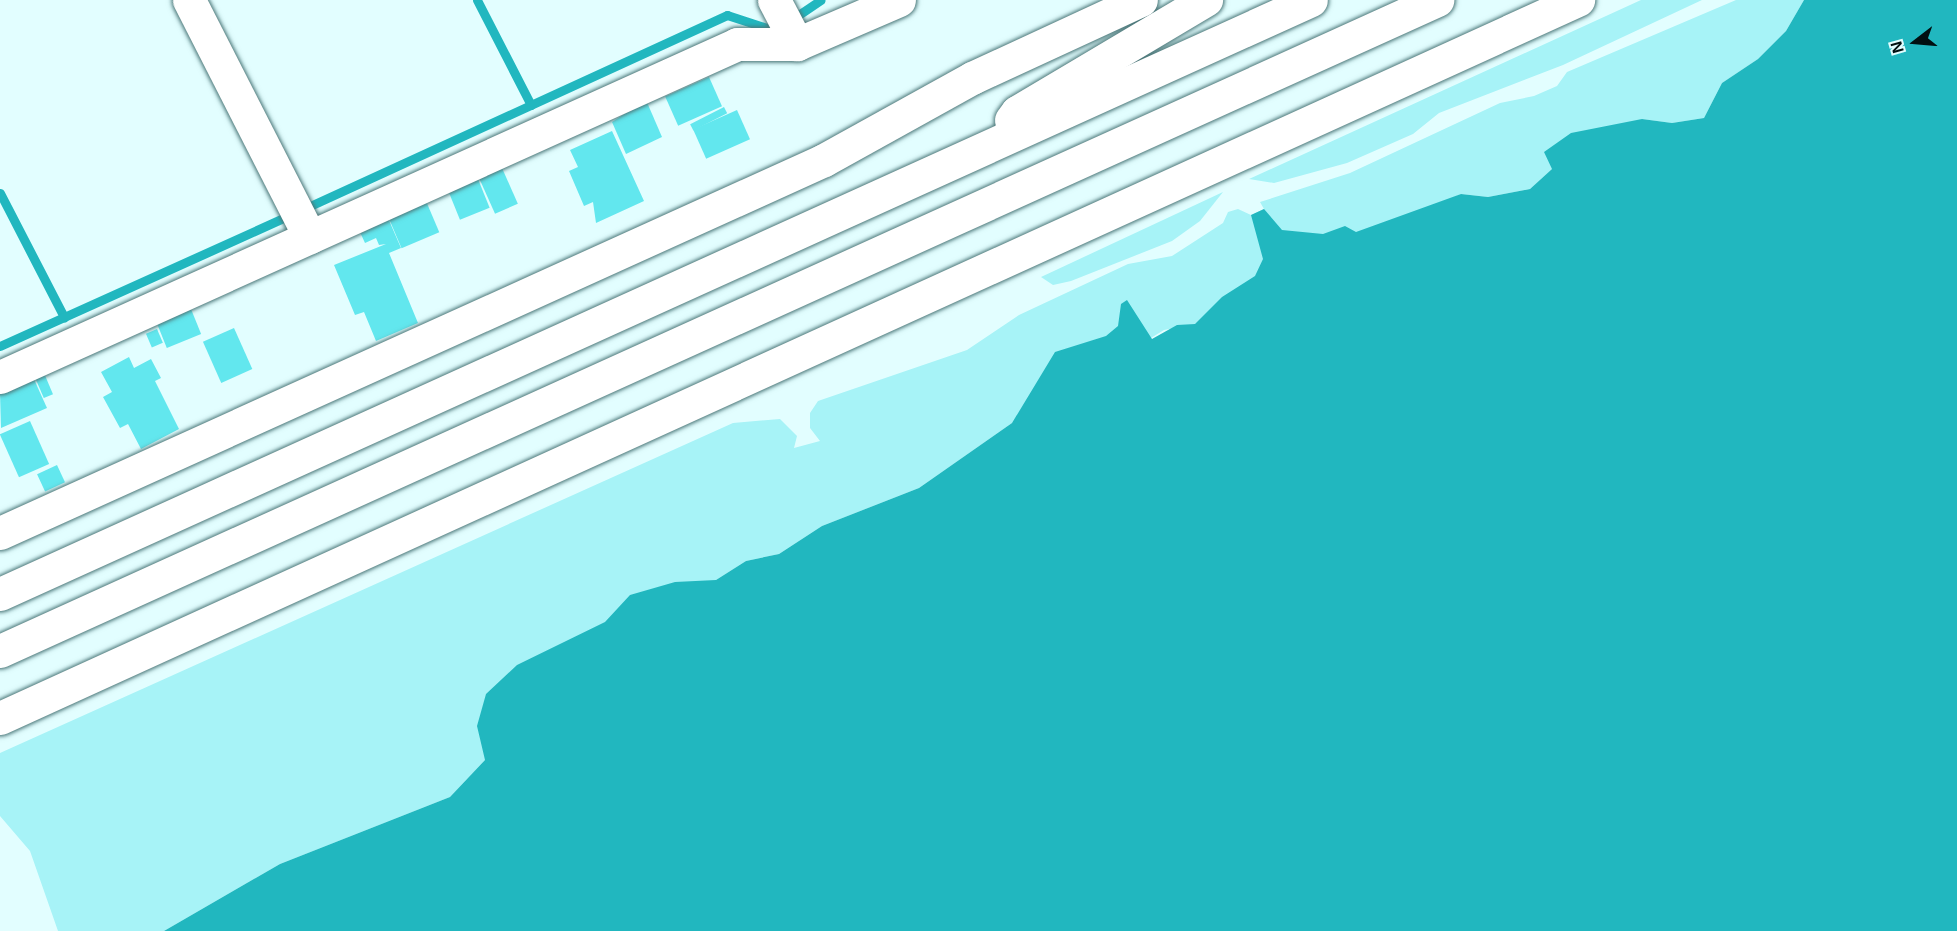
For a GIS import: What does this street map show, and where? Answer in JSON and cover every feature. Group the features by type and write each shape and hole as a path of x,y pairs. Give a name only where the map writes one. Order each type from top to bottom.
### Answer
{"street":[{"path":"189,0 310,237"},
{"path":"774,0 797,45"},
{"path":"0,377 737,44 797,45 899,0"},
{"path":"0,533 824,160 972,78 1141,0"},
{"path":"998,141 1017,112 1206,0"},
{"path":"0,594 1311,0"},
{"path":"0,651 1437,0"},
{"path":"0,718 1578,0"}],"shaded area":[{"path":"1641,0 1702,0 1563,65 1439,113 1413,134 1347,163 1274,183 1249,179"},
{"path":"1736,0 1804,0 1786,31 1758,59 1722,83 1704,118 1672,123 1642,119 1552,169 1530,189 1488,197 1461,194 1195,324 1164,330 1012,423 919,488 822,526 779,554 746,561 716,580 485,760 450,797 280,864 164,931 58,931 30,851 0,816 0,753 733,423 780,419 797,436 794,448 820,441 810,428 810,413 818,401 967,350 1019,315 1128,264 1172,256 1223,223 1228,212 1238,209 1251,215 1264,209 1260,202 1350,173 1500,103 1534,96 1557,86 1567,72"},
{"path":"1804,0 1957,0 1957,931 164,931 280,864 450,797 485,760 477,726 486,694 517,665 605,622 630,595 675,582 716,580 746,561 779,554 822,526 919,488 1012,423 1055,352 1106,336 1118,326 1121,304 1127,300 1152,339 1177,325 1195,324 1222,297 1255,276 1263,259 1251,215 1264,209 1282,230 1323,234 1345,226 1356,232 1461,194 1488,197 1530,189 1552,169 1544,152 1571,133 1642,119 1672,123 1704,118 1722,83 1758,59 1786,31"},
{"path":"1223,192 1200,221 1172,241 1071,281 1053,285 1041,277"}],"building":[{"path":"709,77 722,106 678,126 665,97"},
{"path":"646,100 662,137 626,154 612,122"},
{"path":"724,107 727,113 693,130 690,124"},
{"path":"737,110 750,139 706,159 693,130"},
{"path":"612,131 644,201 596,223 593,202 584,206 569,171 578,167 570,150"},
{"path":"502,168 518,204 495,214 479,178"},
{"path":"478,179 490,208 460,220 448,191"},
{"path":"426,201 439,232 402,248 388,217"},
{"path":"388,218 401,248 389,253 418,323 376,341 364,312 355,315 334,265 386,244 379,245 376,238 365,243 359,230"},
{"path":"191,309 201,334 167,348 157,323"},
{"path":"234,328 252,369 221,383 203,342"},
{"path":"157,329 163,343 152,347 146,334"},
{"path":"129,357 134,368 151,359 161,378 155,381 179,429 141,449 128,424 120,428 103,397 112,392 101,372"},
{"path":"44,373 53,394 44,398 35,377"},
{"path":"33,377 47,408 1,428 0,392"},
{"path":"30,421 49,464 19,477 0,434"},
{"path":"57,465 65,482 45,492 37,474"}],"waterway":[{"path":"477,0 531,105"},
{"path":"794,18 821,0"},
{"path":"310,206 727,15 770,29"},
{"path":"0,193 64,317"},
{"path":"0,346 288,216"}]}
